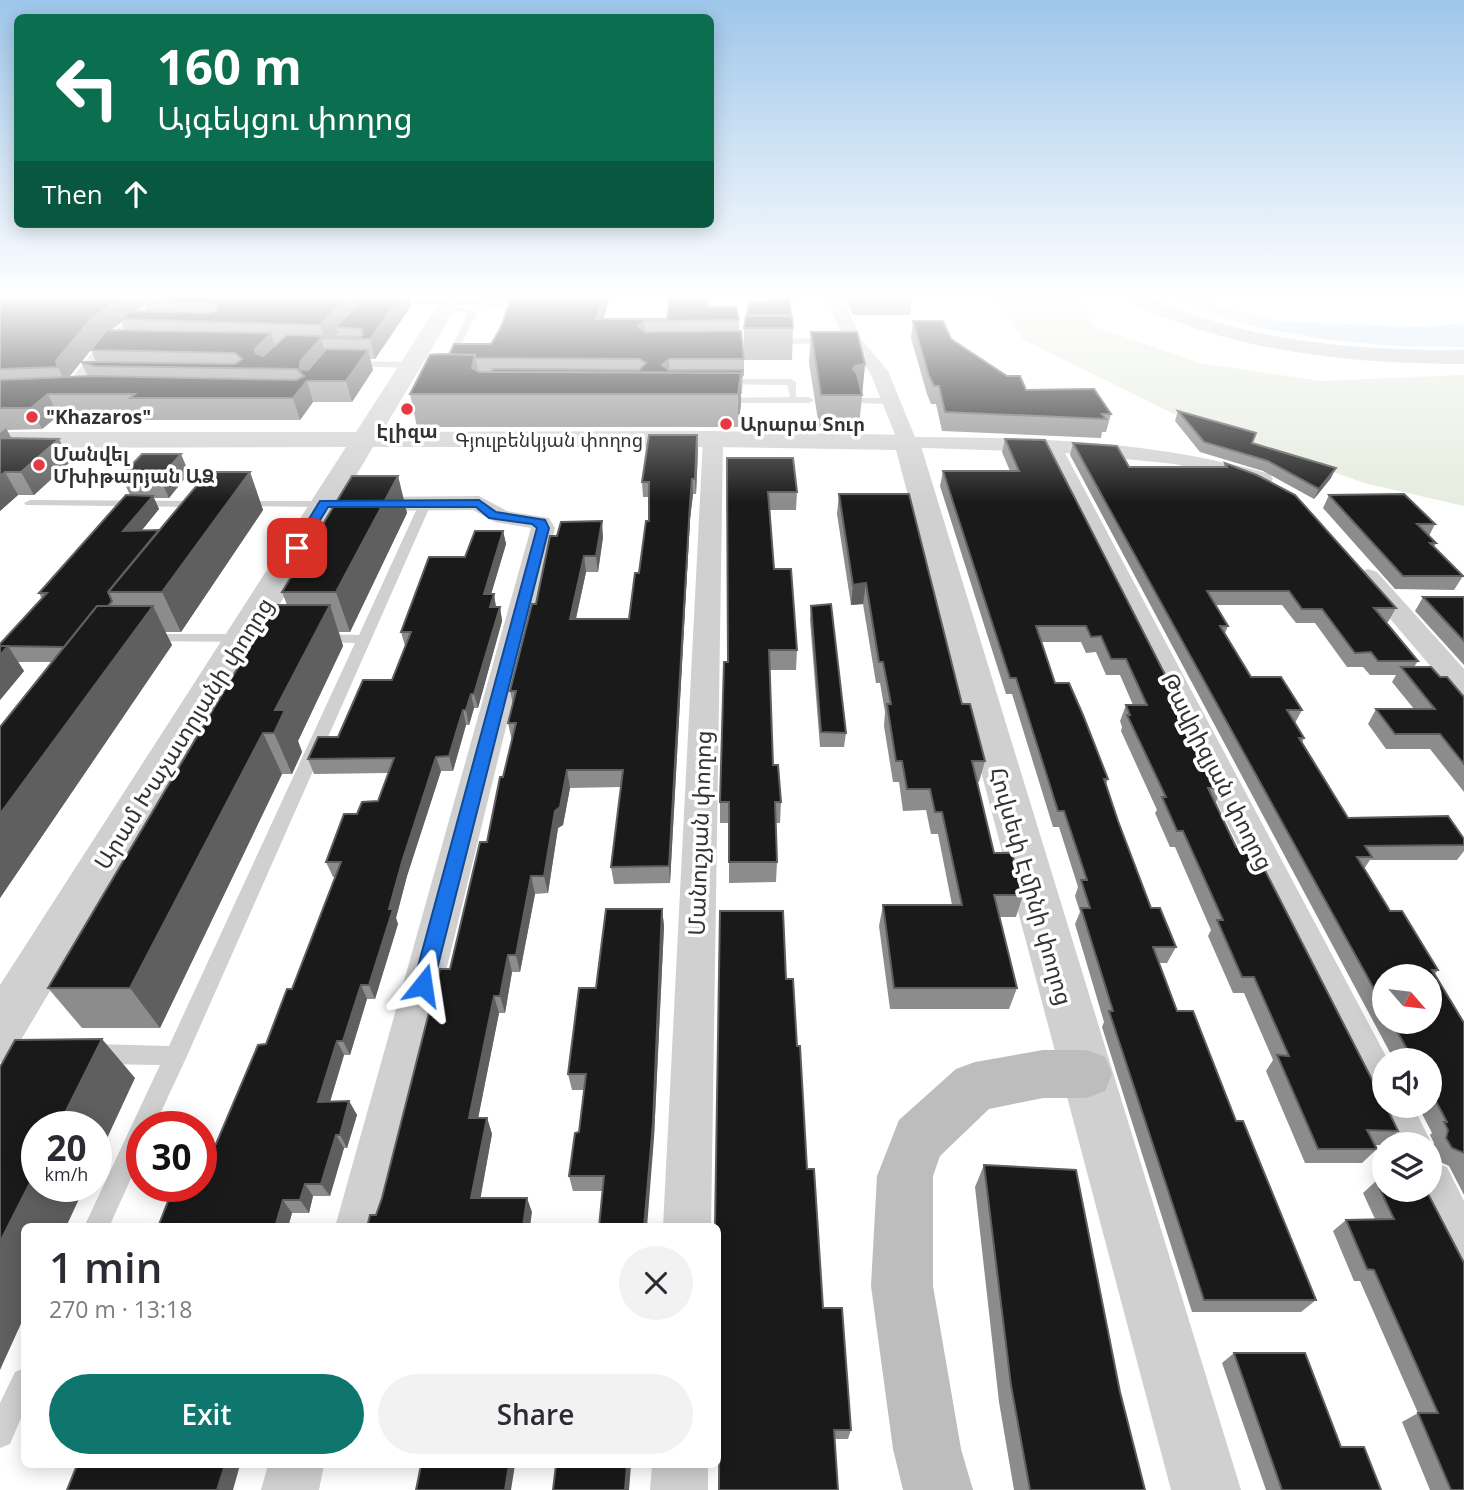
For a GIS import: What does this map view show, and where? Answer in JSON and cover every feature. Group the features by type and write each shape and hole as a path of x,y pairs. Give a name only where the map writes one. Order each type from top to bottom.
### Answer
{"main road":[{"path":"938,1490 927,1450 902,1286 905,1176 919,1139 975,1087 1043,1074 1086,1074"}],"street":[{"path":"86,381 100,364"},
{"name":"Արամ Խաչատրյանի փողոց","path":"0,1029 248,638 325,504 414,364"},
{"name":"Հովսեփ Էմինի փողոց","path":"873,364 879,370 907,443 1206,1490"},
{"name":"Գյուլբենկյան փողոց","path":"0,440 712,439 1051,446 1158,453 1215,465 1261,478 1280,487"},
{"name":"Մանուշյան փողոց","path":"687,1223 712,439"},
{"name":"Թավրիզյան փողոց","path":"1051,446 1372,1073"},
{"path":"325,504 479,503 493,515 534,520 541,523 543,528 360,1223"},
{"path":"1353,561 1464,687"},
{"path":"1389,600 1426,601"},
{"path":"1439,1202 1464,1251"},
{"path":"290,1490 295,1468"},
{"path":"679,1490 680,1468"}],"lane":[{"path":"339,364 408,375"},
{"path":"709,382 791,382 793,395"},
{"path":"762,382 763,400"},
{"path":"707,400 810,400"},
{"path":"858,401 891,401"},
{"path":"30,503 217,504 209,515"},
{"path":"150,1111 425,503"},
{"path":"230,504 325,504"},
{"path":"138,638 248,638"},
{"path":"310,638 365,639"},
{"path":"0,1052 176,1056"},
{"path":"98,1223 126,1162"},
{"path":"0,1434 21,1388"}],"shaded area":[{"path":"1072,364 1204,364 1320,381 1464,375 1464,506 1364,483 1176,415"}],"building":[{"path":"0,364 57,364 58,367 0,369"},
{"path":"86,364 300,364 300,369 308,370 314,364 358,364 346,381 307,381 293,398 130,398 135,394 48,394 31,408 0,408 0,380 91,376 296,380 304,376 297,369 95,366"},
{"path":"426,364 473,364 472,368 479,372 741,373 738,394 410,394"},
{"path":"645,364 664,364 662,365 669,370 743,370 742,376 741,373 492,372 493,369 639,370"},
{"path":"816,364 865,364 853,369 857,374 862,395 821,395"},
{"path":"925,364 988,364 1007,376 1020,376 1026,390 1094,389 1111,414 1102,414 1106,419 945,412 939,386 934,386"},
{"path":"1178,411 1256,433 1252,443 1336,468 1319,489 1268,461 1204,442"},
{"path":"649,435 697,435 695,479 692,479 690,504 669,866 611,867 623,770 567,770 560,807 555,811 544,876 531,876 516,955 508,955 500,996 494,996 469,1118 487,1118 471,1198 527,1198 524,1223 368,1223 370,1215 376,1215 382,1198 440,969 450,969 480,842 487,842 500,777 503,777 516,723 508,723 516,691 510,691 532,604 536,604 550,536 557,536 561,522 602,521 596,556 584,556 570,619 629,619 635,573 639,573 646,521 649,521 649,482 642,482"},
{"path":"0,438 59,439 21,472 5,472 0,476"},
{"path":"1005,439 1045,440 1223,788 1208,788 1236,847 1253,847 1372,1080 1372,1118 1392,1118 1398,1131 1367,1130 1372,1140 1372,1149 1318,1149 1277,1055 1289,1056 1254,977 1242,977 1217,920 1223,920 1183,831 1177,831 1162,797 1166,797 1127,715 1130,715 1126,705 1147,705 1126,659 1111,659 1101,636 1091,637 1086,626 1036,626 1055,683 1069,683 1083,715 1108,779 1104,779 1151,908 1160,908 1176,947 1153,947 1177,1011 1193,1011 1236,1121 1243,1121 1316,1300 1204,1300 1109,1011 1113,1011 1081,908 1090,908 1081,880 1087,880 1064,811 1058,811 1016,678 1010,678 943,471 1019,471"},
{"path":"1073,443 1117,446 1129,467 1227,467 1225,463 1257,475 1295,495 1396,608 1374,608 1418,661 1378,661 1371,652 1355,653 1322,609 1302,609 1289,591 1207,591 1228,626 1220,626 1251,677 1281,677 1302,710 1287,710 1304,738 1299,738 1348,818 1448,816 1464,839 1464,845 1365,846 1372,857 1357,857 1390,911 1402,911 1434,964 1372,964 1372,985"},
{"path":"142,454 181,454 160,478 123,478 121,476"},
{"path":"727,458 793,458 797,492 768,492 774,569 791,569 797,650 769,650 773,765 778,765 781,802 775,802 777,862 729,862 729,802 720,802 724,662 728,662"},
{"path":"208,472 250,472 162,592 108,592"},
{"path":"352,476 398,476 336,592 282,592"},
{"path":"839,494 909,494 962,704 970,704 985,761 972,761 994,853 1012,853 1023,895 994,895 1017,988 894,988 883,905 962,905 942,812 935,812 930,789 907,789 902,761 896,761 887,704 891,704 883,662 879,662 866,583 853,585"},
{"path":"1404,494 1435,524 1417,524 1436,543 1430,543 1463,576 1403,576 1329,495"},
{"path":"126,495 153,496 123,531 159,530 108,592 112,601 108,606 97,606 64,647 0,646 47,593 39,593"},
{"path":"475,531 503,531 484,594 494,594 490,607 500,607 474,694 471,694 466,710 463,710 449,756 436,757 402,862 389,909 393,909 369,985 361,985 343,1041 337,1041 318,1102 349,1101 340,1135 336,1135 321,1184 305,1184 300,1200 283,1200 276,1223 160,1223 168,1202 217,1202 217,1142 258,1045 266,1044 287,989 292,989 341,862 326,862 344,814 357,814 362,802 378,801 394,758 308,759 318,737 338,737 363,680 392,680 411,632 401,632 429,557 465,557"},
{"path":"1423,597 1464,597 1464,641"},
{"path":"831,604 846,733 821,732 811,606"},
{"path":"275,605 330,605 275,710 285,710 274,733 263,733 130,988 48,988"},
{"path":"97,606 153,606 0,814 0,727"},
{"path":"0,646 8,646 0,655"},
{"path":"1401,667 1431,667 1440,677 1447,677 1464,697 1464,764 1440,734 1395,734 1376,709 1435,709"},
{"path":"606,909 662,909 653,1123 644,1223 599,1223 604,1176 569,1176 575,1133 579,1132 586,1074 568,1074 579,988 596,988"},
{"path":"720,911 783,911 786,979 793,979 797,1046 800,1046 807,1169 814,1169 823,1308 842,1308 851,1430 834,1430 838,1490 719,1490 721,1223 715,1223"},
{"path":"1442,987 1464,1023 1464,1153 1452,1148 1446,1138 1448,1130 1444,1122 1447,1122 1442,1113 1442,1048 1406,1048 1399,1034 1442,1034"},
{"path":"102,1039 66,1111 21,1111 21,1201 0,1242 0,1067 15,1040"},
{"path":"984,1165 1076,1170 1120,1392 1145,1490 1030,1490 1011,1385"},
{"path":"1386,1202 1432,1202 1464,1263 1464,1490 1451,1490 1418,1413 1438,1413 1374,1270 1367,1269 1346,1220 1394,1219"},
{"path":"1234,1353 1305,1353 1341,1447 1364,1447 1381,1490 1282,1490"},
{"path":"76,1468 224,1468 217,1490 67,1490"},
{"path":"420,1468 509,1468 505,1490 416,1490"},
{"path":"556,1468 627,1468 625,1490 553,1490"}],"place":[{"name":"Էլիզա","path":"407,409"},
{"name":"\"Khazaros\"","path":"32,417"},
{"name":"Արարա Տուր","path":"726,424"},
{"name":"Մանվել Մխիթարյան ԱՁ","path":"39,465"}],"route":[{"path":"297,548 325,504 479,503 493,515 534,520 541,523 543,528 423,985"}]}
